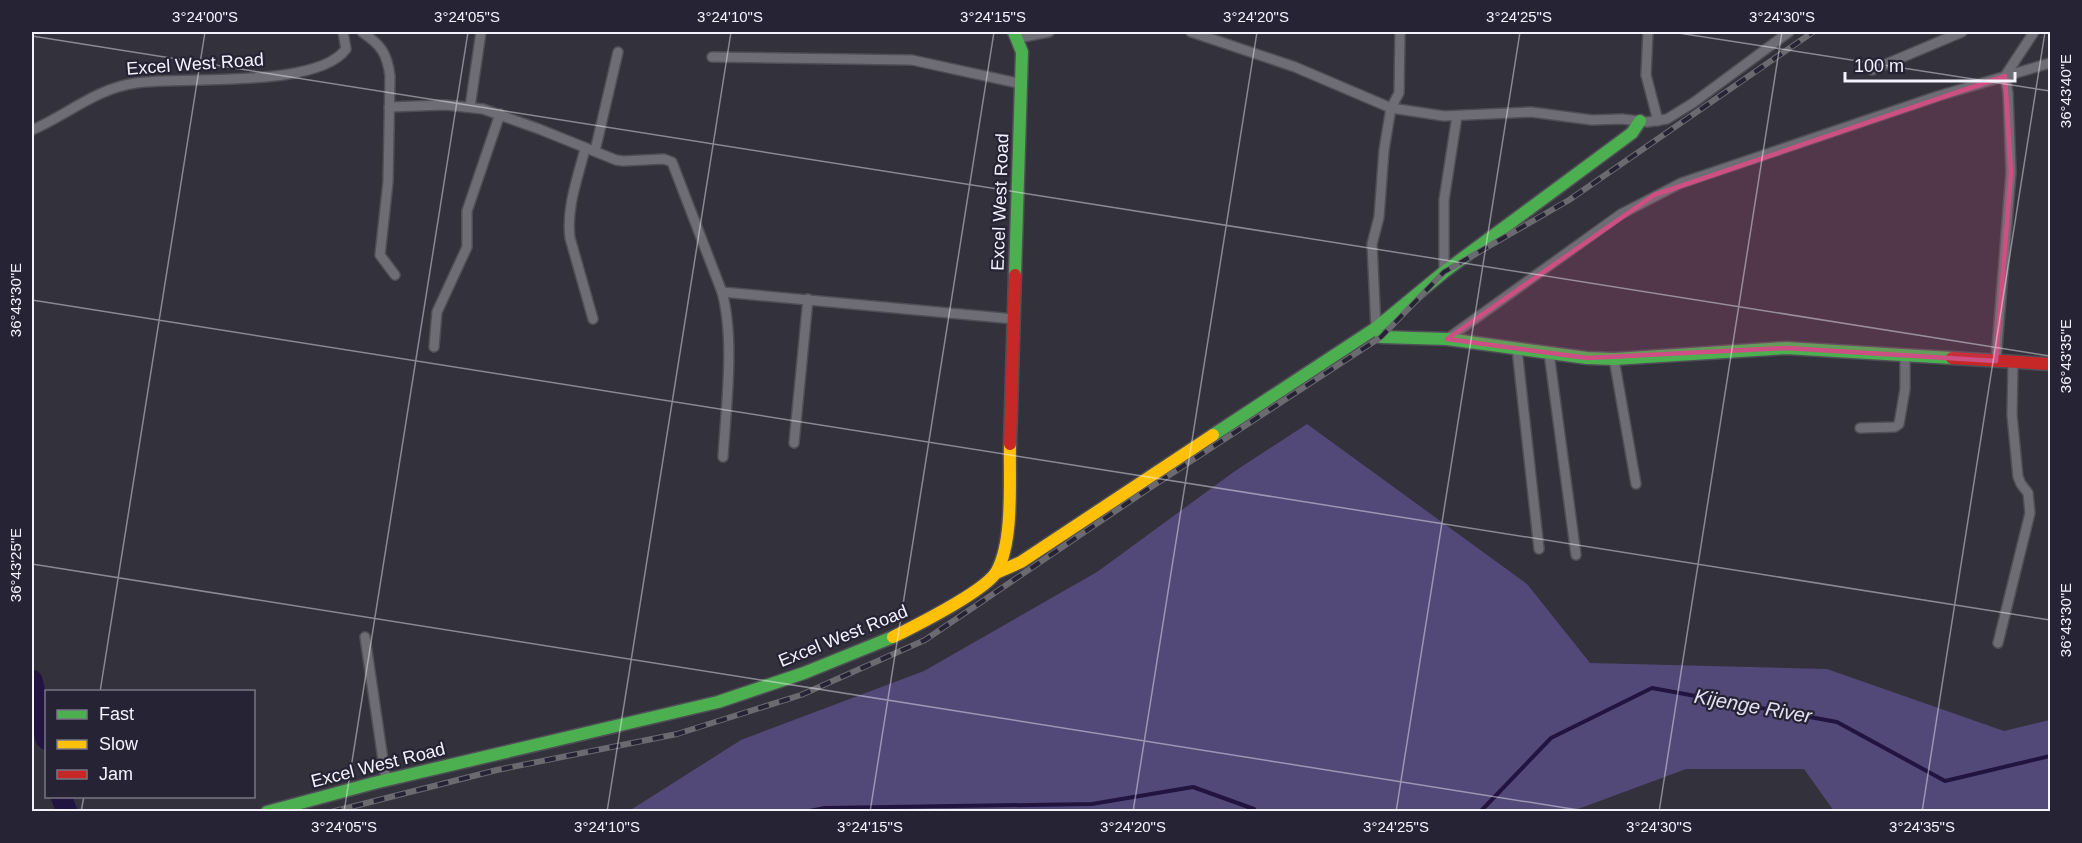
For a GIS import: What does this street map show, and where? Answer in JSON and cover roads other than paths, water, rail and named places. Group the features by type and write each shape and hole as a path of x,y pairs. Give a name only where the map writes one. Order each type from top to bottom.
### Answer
{"street":[{"name":"Excel West Road","path":"32,130 62,116 89,99 134,83 267,77 330,63 345,49 343,32"},
{"path":"363,32 384,51 390,76 388,182 380,255 395,275"},
{"path":"470,107 481,32"},
{"path":"1016,35 1049,32"},
{"path":"1191,32 1295,67 1391,108 1424,114 1457,116 1531,112 1592,120 1640,121 1659,121 1693,103 1790,32"},
{"path":"1379,332 1372,244 1380,217 1384,150 1391,108 1399,93 1400,32"},
{"path":"1648,32 1646,75 1659,121"},
{"path":"1872,70 1962,32"},
{"path":"1996,361 2011,172 2008,93 2005,76 2034,32"},
{"name":"Excel West Road","path":"267,812 386,780 696,708 740,695 874,646 933,617 980,587 996,573 1004,553 1007,536 1022,84 1022,52 1016,35"},
{"path":"593,319 570,238 570,209 590,150 618,52"},
{"path":"711,57 912,60 1022,84"},
{"path":"1447,339 1621,214 1681,183 1938,96 2050,63"},
{"path":"390,107 429,105 470,107 500,114 622,161 664,159 672,162 722,292 725,307 728,353 723,457"},
{"path":"434,347 436,312 467,247 466,216 500,114"},
{"path":"1444,272 1444,200 1457,116"},
{"path":"996,573 1022,562 1379,332 1444,272 1632,133 1640,121"},
{"path":"722,292 1014,319"},
{"path":"795,443 808,299"},
{"path":"1379,332 1587,358 1614,359 1786,348 2050,364"},
{"path":"1517,350 1539,549"},
{"path":"1550,353 1576,555"},
{"path":"1860,428 1895,427 1899,424 1905,389 1905,355"},
{"path":"1614,359 1636,484"},
{"path":"1998,643 2030,513 2028,493 2018,477 2012,415 2013,362"},
{"path":"365,637 386,780"}],"waterway":[{"name":"Kijenge River","path":"32,680 45,735"},
{"name":"Kijenge River","path":"1480,812 1551,738 1652,688 1837,722 1945,781 2050,756"},
{"name":"Kijenge River","path":"804,812 825,808 1092,804 1193,787 1254,809 1255,812"},
{"name":"Kijenge River","path":"62,798 67,812"}],"railway":[{"path":"331,812 497,770 677,734 801,695 925,640 1148,489 1381,337 1444,272 1569,200 1813,32"}]}
